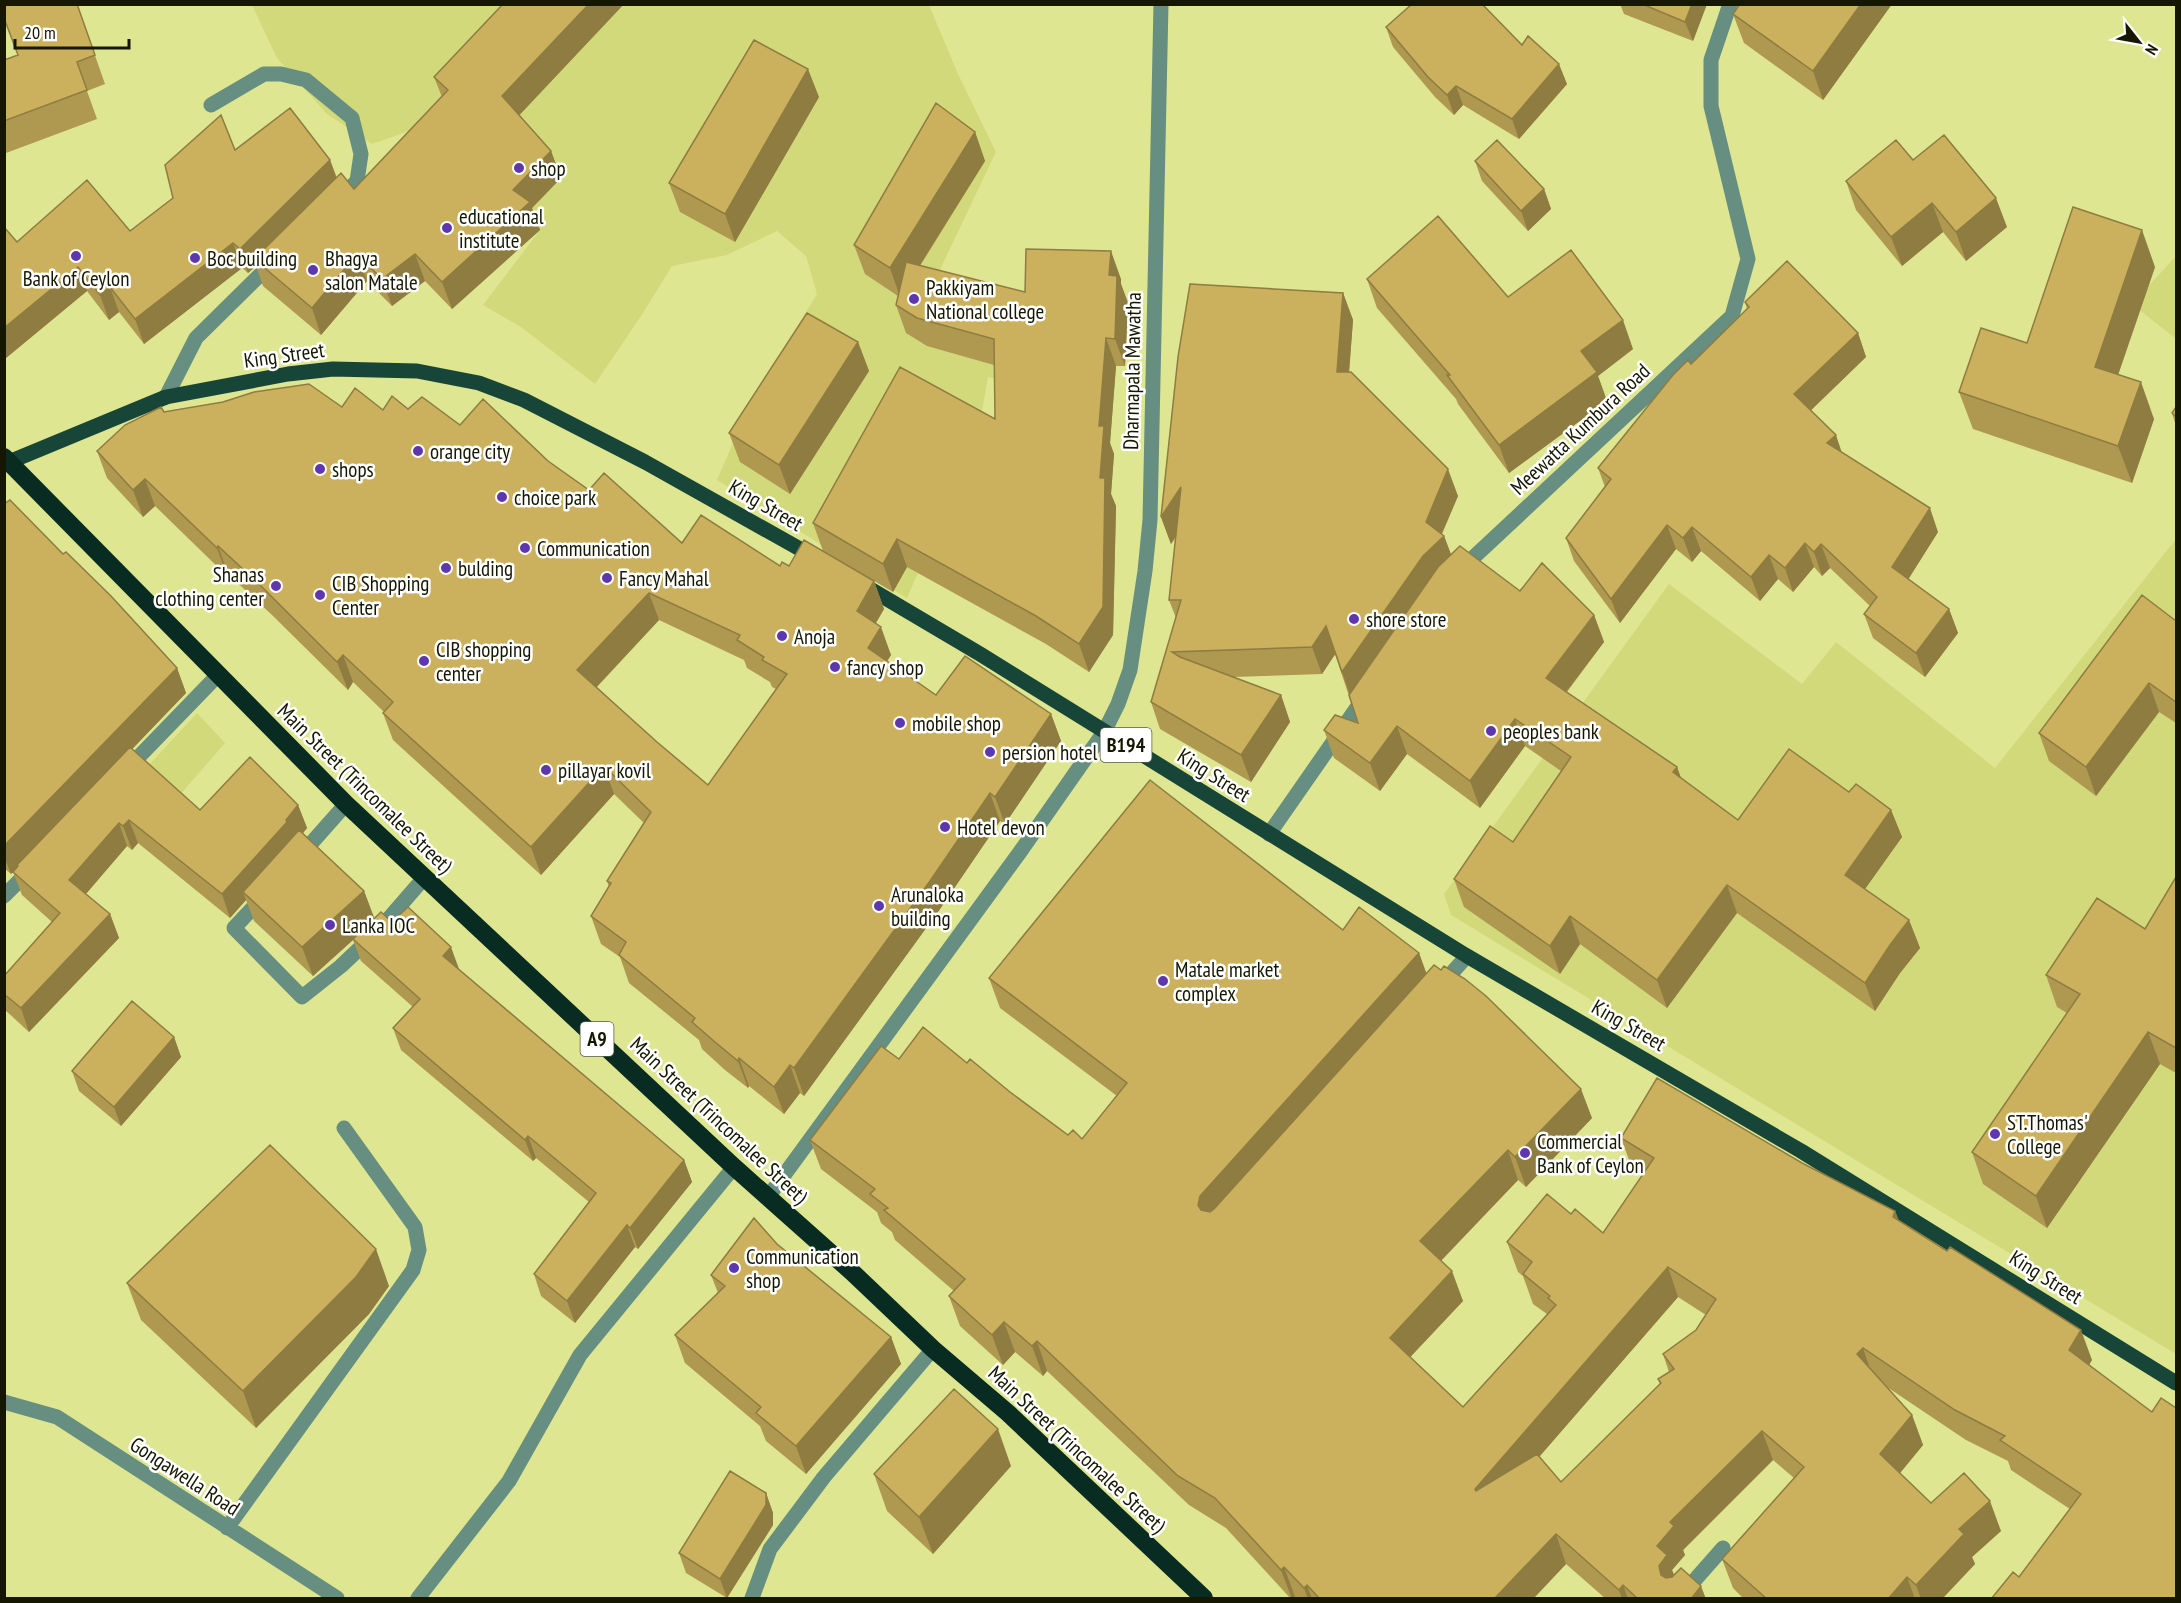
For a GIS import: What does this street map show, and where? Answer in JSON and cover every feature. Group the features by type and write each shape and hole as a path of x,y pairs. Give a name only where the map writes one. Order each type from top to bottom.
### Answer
{"highway":[{"name":"Main Street (Trincomalee Street)","path":"7,459 346,804 734,1167 852,1272 933,1349 1008,1413 1204,1599"}],"main road":[{"name":"King Street","path":"7,459 166,397 288,374 333,369 417,371 479,383 524,400 596,435 734,510 826,564"},
{"name":"King Street","path":"847,575 980,654 1467,956 1801,1151 2176,1383"}],"street":[{"name":"Dharmapala Mawatha","path":"768,1197 1020,852 1104,732 1118,704 1130,670 1150,520 1161,4"},
{"name":"Meewatta Kumbura Road","path":"1449,580 1732,316 1748,259 1711,106 1712,60 1730,4"},
{"path":"211,105 264,74 281,74 306,80 352,118 361,154 357,181 323,214"},
{"path":"166,397 196,338 280,255"},
{"path":"111,786 218,675"},
{"path":"1269,834 1372,686"},
{"path":"288,870 346,804"},
{"path":"4,897 46,854"},
{"path":"273,886 234,928 302,997 341,966 378,931 424,878"},
{"path":"1430,998 1467,956"},
{"path":"227,1528 413,1270 419,1250 415,1227 344,1128"},
{"path":"418,1599 509,1481 580,1355 734,1167"},
{"path":"752,1599 770,1549 824,1477 933,1349"},
{"name":"Gongawella Road","path":"4,1402 57,1417 337,1599"},
{"path":"1679,1599 1723,1548"}],"shaded area":[{"name":"Pakkiyam National college","path":"252,5 929,5 958,74 996,152 935,280 1070,394 988,377 978,434 907,598 717,480 748,408 817,294 806,256 777,231 727,255 672,266 595,384 521,327 483,305 540,230 518,196 429,124 372,144 327,114 277,58"},
{"path":"2176,256 2176,339 2132,304"},
{"name":"ST.Thomas' College","path":"2176,539 2176,1354 1451,915 1444,894 1669,584 1802,684 1836,642 1995,768"},
{"path":"197,713 225,743 179,796 147,767"}],"building":[{"path":"4,4 77,4 95,55 77,62 87,90 4,121 4,60 18,55 4,18"},
{"path":"503,4 589,4 502,96 551,151 513,190 530,202 442,282 415,254 382,279 357,254 312,308 254,259 341,173 354,189 448,90 434,77"},
{"path":"1412,4 1482,4 1522,45 1528,36 1559,64 1512,119 1456,86 1447,95 1428,77 1386,27"},
{"path":"1642,4 1692,4 1685,22"},
{"path":"1740,4 1861,4 1813,71 1733,14"},
{"path":"754,40 808,69 725,214 669,183"},
{"path":"936,103 975,132 890,268 854,245"},
{"path":"290,108 330,160 240,249 233,243 135,319 110,287 100,295 78,267 4,328 4,227 17,242 87,180 130,231 173,198 165,165 221,115 235,150"},
{"path":"1944,135 1996,198 1956,232 1932,203 1891,237 1846,181 1896,140 1913,160"},
{"path":"1497,140 1544,189 1521,211 1475,161"},
{"path":"2073,207 2142,230 2095,367 2141,382 2118,446 1959,392 1981,328 2027,343"},
{"path":"1438,216 1508,297 1571,250 1623,320 1581,351 1597,372 1499,445 1447,375 1450,375 1367,279"},
{"path":"1026,249 1111,251 1109,275 1117,276 1115,339 1106,338 1099,426 1104,426 1100,478 1105,478 1103,607 1079,644 1036,616 897,539 883,564 813,523 900,367 995,419 994,339 917,318 896,305 906,262 1025,292"},
{"path":"1787,261 1858,333 1794,394 1836,435 1827,443 1930,508 1892,567 1949,609 1916,653 1864,614 1877,597 1821,544 1814,552 1805,543 1785,568 1769,555 1751,577 1692,527 1683,538 1667,525 1611,599 1566,538 1611,479 1598,468 1673,375 1688,360 1691,364 1749,307 1745,302"},
{"path":"1190,284 1343,293 1337,372 1351,372 1448,469 1426,522 1444,536 1423,556 1342,672 1326,626 1312,647 1172,652 1281,695 1241,755 1151,702 1181,600 1169,600 1181,487 1161,517 1178,357"},
{"path":"807,313 858,342 779,465 729,433"},
{"path":"309,384 342,407 355,388 383,410 392,396 408,409 422,397 460,425 483,399 548,461 589,490 604,473 682,543 701,515 780,566 782,562 789,566 804,540 874,581 857,611 881,627 868,648 936,695 965,656 1051,714 995,797 990,793 930,881 794,1068 790,1065 774,1087 739,1058 738,1061 715,1042 692,1022 695,1018 619,955 626,942 591,916 611,883 607,881 651,812 604,766 531,847 383,713 393,702 343,655 337,662 261,586 218,546 217,548 145,479 133,490 97,451 125,425 161,407 164,412 223,402 254,392","holes":["649,593 740,635 737,640 764,657 762,660 787,674 708,785 577,670"]},
{"path":"10,500 63,554 66,552 111,596 177,668 4,846 4,504"},
{"path":"1460,546 1520,591 1542,563 1594,615 1546,678 1677,767 1673,772 1738,820 1789,749 1849,792 1856,784 1891,810 1845,875 1909,920 1865,983 1727,885 1657,980 1570,916 1550,946 1454,879 1490,826 1513,842 1571,757 1515,719 1470,781 1397,726 1370,763 1324,730 1335,715 1358,723 1349,695 1438,567"},
{"path":"2142,595 2176,621 2176,702 2149,683 2086,767 2039,733"},
{"path":"130,747 200,810 250,757 298,805 286,820 287,822 222,894 129,820 123,826 119,823 69,880 110,914 21,1008 4,994 4,976 60,913 13,872 17,865"},
{"path":"1150,780 1343,930 1359,907 1419,953 1200,1196 1198,1205 1201,1210 1210,1212 1214,1209 1434,965 1441,970 1444,966 1486,996 1581,1089 1515,1157 1508,1150 1420,1241 1452,1271 1390,1338 1463,1407 1556,1305 1548,1298 1550,1296 1523,1274 1532,1262 1507,1242 1547,1194 1571,1214 1575,1209 1603,1233 1654,1158 1621,1138 1657,1078 1802,1163 1895,1211 1893,1217 1947,1251 1950,1247 2081,1330 2069,1350 2152,1412 2161,1398 2176,1408 2176,1599 1991,1599 2013,1572 2019,1577 2081,1494 2000,1440 2005,1436 1955,1410 1863,1348 1857,1354 1912,1415 1880,1454 1931,1503 1964,1473 1990,1501 1959,1529 1964,1534 1916,1585 1907,1577 1888,1599 1767,1599 1722,1559 1804,1467 1762,1431 1670,1522 1674,1526 1657,1546 1667,1555 1659,1566 1661,1575 1666,1578 1672,1577 1681,1568 1701,1586 1691,1599 1638,1599 1623,1585 1619,1590 1556,1534 1494,1599 1320,1599 1307,1585 1304,1588 1284,1567 1281,1570 1215,1498 1178,1476 1037,1341 1032,1346 1004,1322 992,1335 949,1296 965,1279 884,1210 888,1208 870,1194 875,1189 810,1140 881,1046 899,1059 923,1027 967,1063 970,1059 1068,1135 1073,1130 1082,1139 1127,1083 989,978","holes":["1668,1267 1716,1299 1696,1330 1663,1354 1674,1369 1658,1379 1661,1383 1561,1482 1537,1454 1476,1491 1475,1489"]},
{"path":"299,830 364,891 302,947 243,892"},
{"path":"2176,877 2176,1048 2148,1032 2036,1196 1972,1152 2080,994 2046,975 2097,898 2145,929"},
{"path":"408,907 451,947 443,956 684,1160 630,1228 627,1225 567,1301 534,1274 596,1193 528,1136 525,1140 393,1028 420,999 353,939 381,912 392,922"},
{"path":"132,1001 174,1037 114,1107 72,1071"},
{"path":"270,1145 376,1249 356,1277 243,1391 127,1283"},
{"path":"754,1218 777,1244 891,1337 796,1446 756,1413 761,1407 675,1335 725,1286 711,1275"},
{"path":"954,1389 998,1429 919,1517 874,1474"},
{"path":"730,1471 766,1493 766,1505 720,1579 679,1553"}],"place":[{"name":"shop","path":"519,168"},
{"name":"educational institute","path":"447,228"},
{"name":"Bank of Ceylon","path":"76,256"},
{"name":"Boc building","path":"195,258"},
{"name":"Bhagya salon Matale","path":"313,270"},
{"name":"Pakkiyam National college","path":"914,299"},
{"name":"orange city","path":"418,451"},
{"name":"shops","path":"320,469"},
{"name":"choice park","path":"502,497"},
{"name":"Communication","path":"525,548"},
{"name":"bulding","path":"446,568"},
{"name":"Fancy Mahal","path":"607,578"},
{"name":"Shanas clothing center","path":"276,586"},
{"name":"CIB Shopping Center","path":"320,595"},
{"name":"shore store","path":"1354,619"},
{"name":"Anoja","path":"782,636"},
{"name":"CIB shopping center","path":"424,661"},
{"name":"fancy shop","path":"835,667"},
{"name":"mobile shop","path":"900,723"},
{"name":"peoples bank","path":"1491,731"},
{"name":"persion hotel","path":"990,752"},
{"name":"pillayar kovil","path":"546,770"},
{"name":"Hotel devon","path":"945,827"},
{"name":"Arunaloka building","path":"879,906"},
{"name":"Lanka IOC","path":"330,925"},
{"name":"Matale market complex","path":"1163,981"},
{"name":"ST.Thomas' College","path":"1995,1134"},
{"name":"Commercial Bank of Ceylon","path":"1525,1153"},
{"name":"Communication shop","path":"734,1268"}]}
